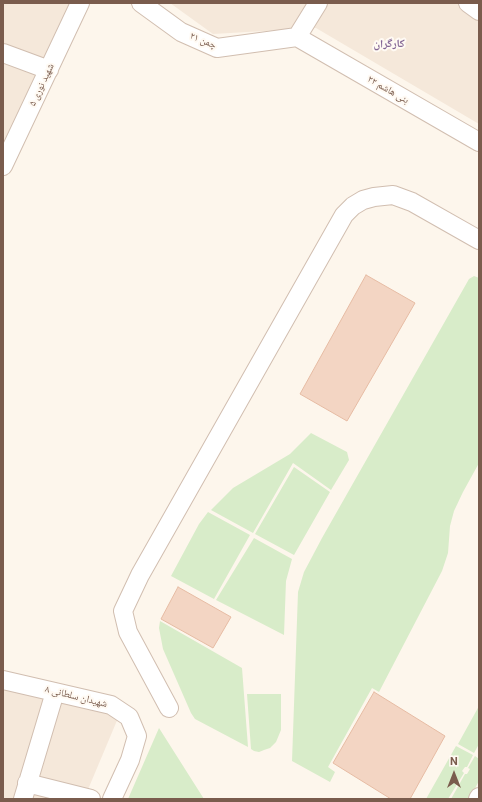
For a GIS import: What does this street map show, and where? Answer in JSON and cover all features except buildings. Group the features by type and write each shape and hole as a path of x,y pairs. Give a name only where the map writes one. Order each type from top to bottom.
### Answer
{"street":[{"name":"شهید نوری ۵","path":"3,166 10,133 49,70 80,3"},
{"name":"چمن ۲۱","path":"141,3 182,32 217,48 297,37"},
{"path":"297,37 318,3"},
{"path":"468,3 479,11"},
{"name":"بنی هاشم ۲۲","path":"297,37 479,142"},
{"path":"3,53 49,70"},
{"path":"169,708 128,632 124,611 140,575 344,216 353,206 363,200 392,195 412,202 479,240"},
{"name":"شهیدان سلطانی ۸","path":"3,680 111,705 129,717 137,736 130,760 112,799"},
{"path":"55,692 25,791 91,799"}],"shaded area":[{"path":"3,3 71,3 3,150"},
{"path":"170,3 479,3 479,124 316,28 213,34"},
{"path":"3,683 121,711 84,799 3,799"}],"green space":[{"path":"474,276 479,278 479,463 454,511 450,526 448,553 442,571 379,692 372,688 328,767 335,772 330,782 292,761 298,592 304,572 322,538 469,279"},
{"path":"311,433 347,452 349,460 331,490 293,463 253,533 211,510 233,488 290,454"},
{"path":"294,467 330,492 294,555 255,534"},
{"path":"208,512 250,535 214,599 171,576 199,524"},
{"path":"254,538 292,559 286,581 284,635 216,600"},
{"path":"160,621 242,668 248,747 195,719 163,649 159,628"},
{"path":"247,694 281,694 281,730 276,742 270,748 259,752 251,749"},
{"path":"479,706 479,744 474,753 458,744"},
{"path":"159,728 204,799 128,799"},
{"path":"456,746 473,755 467,767 465,767 462,771 464,773 448,799 426,799"},
{"path":"475,756 479,759 479,781 469,799 451,799 465,774 467,774 470,769 468,768"}],"district":[{"name":"کارگران","path":"389,44"}]}
